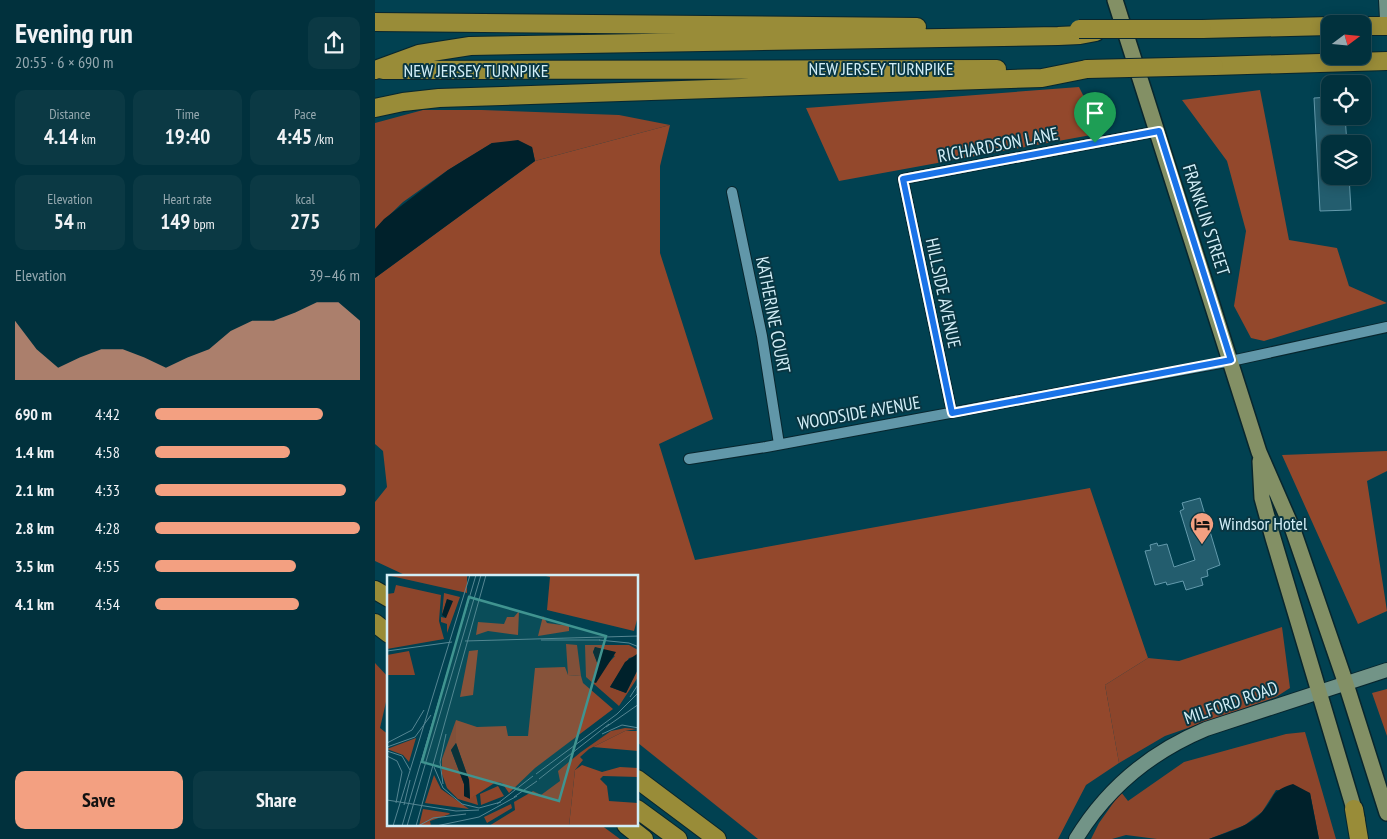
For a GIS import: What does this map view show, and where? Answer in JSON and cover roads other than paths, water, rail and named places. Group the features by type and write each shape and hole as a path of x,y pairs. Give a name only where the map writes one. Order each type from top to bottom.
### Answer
{"highway":[{"path":"375,22 1079,32"},
{"path":"375,70 419,54 451,48 512,45 1321,26"},
{"path":"1371,26 1387,26"},
{"name":"NEW JERSEY TURNPIKE","path":"375,70 1087,69 1387,62"},
{"path":"375,108 403,102 439,98 1042,78 1087,69"},
{"path":"375,590 387,597"},
{"path":"375,623 387,632"},
{"path":"639,780 717,839"},
{"path":"1354,809 1361,839"},
{"path":"639,810 678,839"},
{"path":"627,826 644,839"}],"main road":[{"name":"FRANKLIN STREET","path":"1115,0 1159,131 1259,452"},
{"path":"1259,452 1293,530 1346,684 1387,813"},
{"path":"1259,452 1262,498 1354,809"}],"street":[{"path":"1386,0 1387,19"},
{"name":"RICHARDSON LANE","path":"903,179 1159,131"},
{"name":"HILLSIDE AVENUE","path":"903,179 952,413"},
{"name":"KATHERINE COURT","path":"732,192 763,336 779,444"},
{"name":"WOODSIDE AVENUE","path":"689,459 952,413 1231,360 1387,327"},
{"name":"MILFORD ROAD","path":"1076,839 1093,813 1113,790 1136,769 1163,750 1206,728 1387,670"}],"water":[{"path":"518,140 532,147 535,161 375,278 375,229 384,219 448,170 492,143"},
{"path":"1293,784 1310,793 1319,839 1209,839 1251,822 1262,812 1280,789"}],"place":[{"name":"Windsor Hotel","path":"1202,545"}]}
